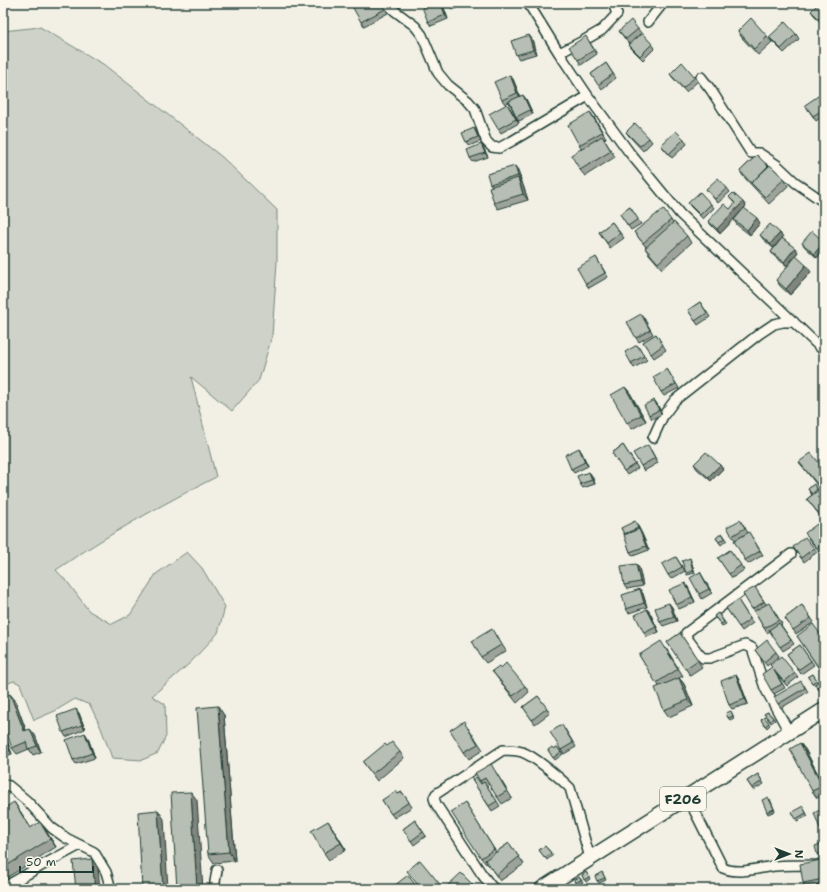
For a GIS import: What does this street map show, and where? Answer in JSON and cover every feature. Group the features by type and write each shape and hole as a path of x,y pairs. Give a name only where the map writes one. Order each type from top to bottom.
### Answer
{"main road":[{"name":"F206","path":"542,889 824,710"}],"street":[{"path":"388,3 395,11 415,26 422,35 438,73 448,85 468,101 475,109 486,141 492,147 499,148 588,96"},
{"path":"528,3 588,96 629,152 680,214 824,351"},
{"path":"559,53 602,30 617,14 613,3"},
{"path":"648,22 663,3"},
{"path":"701,77 711,90 751,153 759,153 824,202"},
{"path":"653,438 663,416 675,400 759,334 774,324 794,322"},
{"path":"789,732 765,688 752,648 745,645 710,658 703,658 687,638 686,633 791,554"},
{"path":"495,889 481,873 436,804 434,798 436,794 503,750 523,752 538,761 570,788 590,858"},
{"path":"3,784 8,786 27,802 52,828 66,838 94,852 106,872 111,889"},
{"path":"687,796 723,868 730,871 754,870 775,866 818,865 824,862"},
{"path":"3,888 80,845"},
{"path":"215,889 214,882 217,870"}],"shaded area":[{"path":"40,27 103,64 222,157 277,210 277,262 272,336 259,380 232,411 191,377 216,477 134,521 56,570 69,584 89,611 112,624 130,615 156,574 187,552 202,568 225,607 218,633 190,663 152,696 165,704 166,736 158,753 142,760 112,758 101,728 90,705 75,699 55,711 34,720 20,684 14,681 3,685 3,31"}],"building":[{"path":"363,3 382,3 385,9 361,22 353,8"},
{"path":"433,3 441,3 445,15 428,22 422,7"},
{"path":"449,3 455,3 456,6 451,8"},
{"path":"819,3 824,3 824,20 822,22 811,11"},
{"path":"751,18 767,36 754,49 738,31"},
{"path":"631,20 638,29 626,39 619,31"},
{"path":"785,22 796,34 781,49 769,37"},
{"path":"642,33 652,44 640,56 629,45"},
{"path":"529,35 533,50 516,55 511,41"},
{"path":"586,36 594,50 578,60 569,47"},
{"path":"682,62 695,77 683,88 670,74"},
{"path":"606,63 613,74 598,85 591,74"},
{"path":"510,75 517,93 502,100 494,82"},
{"path":"821,94 824,97 824,109 813,116 805,105"},
{"path":"523,95 530,110 516,117 509,101"},
{"path":"507,104 516,119 498,129 489,114"},
{"path":"590,112 602,132 579,145 568,125"},
{"path":"635,123 649,138 640,146 626,132"},
{"path":"474,128 478,137 466,142 462,133"},
{"path":"676,131 684,139 669,154 661,145"},
{"path":"602,136 611,151 580,170 571,155"},
{"path":"481,144 485,153 470,158 467,150"},
{"path":"757,155 768,166 751,183 740,171"},
{"path":"770,165 784,179 765,197 751,183"},
{"path":"515,166 518,176 490,184 487,174"},
{"path":"518,178 523,194 494,203 489,187"},
{"path":"718,178 727,188 715,199 706,189"},
{"path":"700,192 711,204 700,215 688,203"},
{"path":"733,193 743,202 717,229 708,221 724,204 730,209 735,203 729,197"},
{"path":"630,207 638,219 628,226 620,214"},
{"path":"744,208 757,218 747,230 734,220"},
{"path":"663,209 671,220 643,243 634,232"},
{"path":"612,222 620,233 607,243 599,232"},
{"path":"674,222 687,236 658,263 645,248"},
{"path":"770,224 780,233 770,244 760,235"},
{"path":"812,231 824,242 814,254 802,243"},
{"path":"782,238 795,248 784,262 771,252"},
{"path":"796,256 806,265 786,289 776,280"},
{"path":"596,257 605,273 586,284 577,268"},
{"path":"700,302 707,313 695,321 688,310"},
{"path":"641,314 650,330 636,338 627,322"},
{"path":"656,334 663,345 651,354 643,342"},
{"path":"637,345 644,356 631,363 625,352"},
{"path":"667,369 676,384 661,392 653,377"},
{"path":"625,387 641,415 627,423 611,395"},
{"path":"654,400 659,410 649,415 644,405"},
{"path":"623,445 635,464 624,471 612,453"},
{"path":"648,445 655,458 641,466 633,453"},
{"path":"579,448 585,462 571,469 565,455"},
{"path":"706,452 720,465 708,477 694,464"},
{"path":"811,453 824,469 824,477 821,479 823,482 819,486 799,462"},
{"path":"589,472 592,480 580,484 577,476"},
{"path":"814,484 817,489 812,494 808,489"},
{"path":"824,486 824,520 807,499"},
{"path":"740,520 745,528 732,536 727,527"},
{"path":"635,521 638,528 624,534 621,528"},
{"path":"817,524 824,533 824,542 817,548 805,533"},
{"path":"639,529 646,546 630,552 624,535"},
{"path":"749,532 760,551 745,560 734,541"},
{"path":"722,533 725,538 719,542 716,538"},
{"path":"805,537 814,548 801,558 793,547"},
{"path":"730,550 741,565 729,574 718,558"},
{"path":"676,557 682,567 668,575 662,564"},
{"path":"690,558 693,571 686,573 682,561"},
{"path":"636,564 640,582 624,585 621,566"},
{"path":"700,572 709,589 699,594 690,578"},
{"path":"685,583 692,597 676,605 669,590"},
{"path":"755,587 764,602 752,609 743,594"},
{"path":"640,589 644,603 626,609 622,595"},
{"path":"738,600 750,619 739,627 726,608"},
{"path":"669,603 674,617 660,622 655,608"},
{"path":"769,603 779,620 764,628 754,611"},
{"path":"802,605 811,618 793,630 785,618"},
{"path":"647,609 656,627 644,633 635,615"},
{"path":"718,613 724,622 721,624 714,616"},
{"path":"779,623 791,640 780,647 769,630"},
{"path":"813,624 824,639 824,669 821,671 797,636"},
{"path":"492,629 501,645 481,657 472,641"},
{"path":"680,633 698,660 685,669 667,642"},
{"path":"767,640 776,652 764,662 755,650"},
{"path":"661,641 678,669 656,683 639,655"},
{"path":"800,645 811,661 798,670 787,654"},
{"path":"781,656 795,673 784,682 773,669 782,684 771,690 762,674 772,667 770,665"},
{"path":"506,663 525,686 513,696 492,671 499,666 501,668"},
{"path":"813,674 817,680 812,683 808,677"},
{"path":"736,675 745,699 729,705 721,681"},
{"path":"679,678 688,700 664,710 655,688"},
{"path":"801,681 805,688 778,704 774,697"},
{"path":"819,681 822,686 817,688 815,684"},
{"path":"10,694 24,731 30,729 37,746 28,749 26,742 12,748 3,723 3,697"},
{"path":"538,696 547,708 532,720 523,707"},
{"path":"218,706 229,852 208,854 197,708"},
{"path":"76,709 82,725 63,732 57,716"},
{"path":"731,711 733,716 728,718 726,713"},
{"path":"768,712 773,718 770,721 764,714"},
{"path":"764,717 769,723 765,726 761,720"},
{"path":"464,721 478,744 464,752 450,730"},
{"path":"562,725 573,743 561,750 550,732"},
{"path":"85,733 92,753 73,760 66,740"},
{"path":"3,737 9,750 3,752"},
{"path":"392,742 400,752 372,774 363,762 385,744 387,746"},
{"path":"800,743 823,786 812,791 790,749"},
{"path":"552,747 554,749 557,747 561,752 553,758 548,750"},
{"path":"491,764 507,791 497,797 485,778 480,781 475,773"},
{"path":"758,774 762,781 752,788 747,781"},
{"path":"476,777 481,784 484,782 497,801 489,806 472,780"},
{"path":"396,791 398,794 402,792 409,802 391,814 382,800"},
{"path":"191,792 197,889 177,889 171,793"},
{"path":"768,797 774,809 767,812 762,800"},
{"path":"14,802 30,828 40,822 50,839 3,868 3,809"},
{"path":"465,803 494,849 481,858 451,812"},
{"path":"803,806 806,813 796,819 792,812"},
{"path":"824,808 824,833 822,834 814,813"},
{"path":"158,810 163,889 142,889 138,812"},
{"path":"415,820 423,832 411,841 403,829"},
{"path":"328,821 341,843 324,853 311,831"},
{"path":"509,843 519,857 496,875 485,860"},
{"path":"824,843 824,852 817,854 815,846"},
{"path":"545,846 551,853 545,858 539,850"},
{"path":"92,859 95,889 76,889 73,861"},
{"path":"420,860 443,888 442,889 421,889 407,871"},
{"path":"821,860 824,879 803,883 800,864"},
{"path":"586,872 589,877 584,880 582,875"},
{"path":"602,872 605,878 597,881 595,876"},
{"path":"461,873 473,885 469,889 450,889 447,886"},
{"path":"408,875 418,889 396,889 394,886"},
{"path":"579,877 581,880 575,883 574,880"},
{"path":"823,884 824,889 802,889 802,886"}]}
